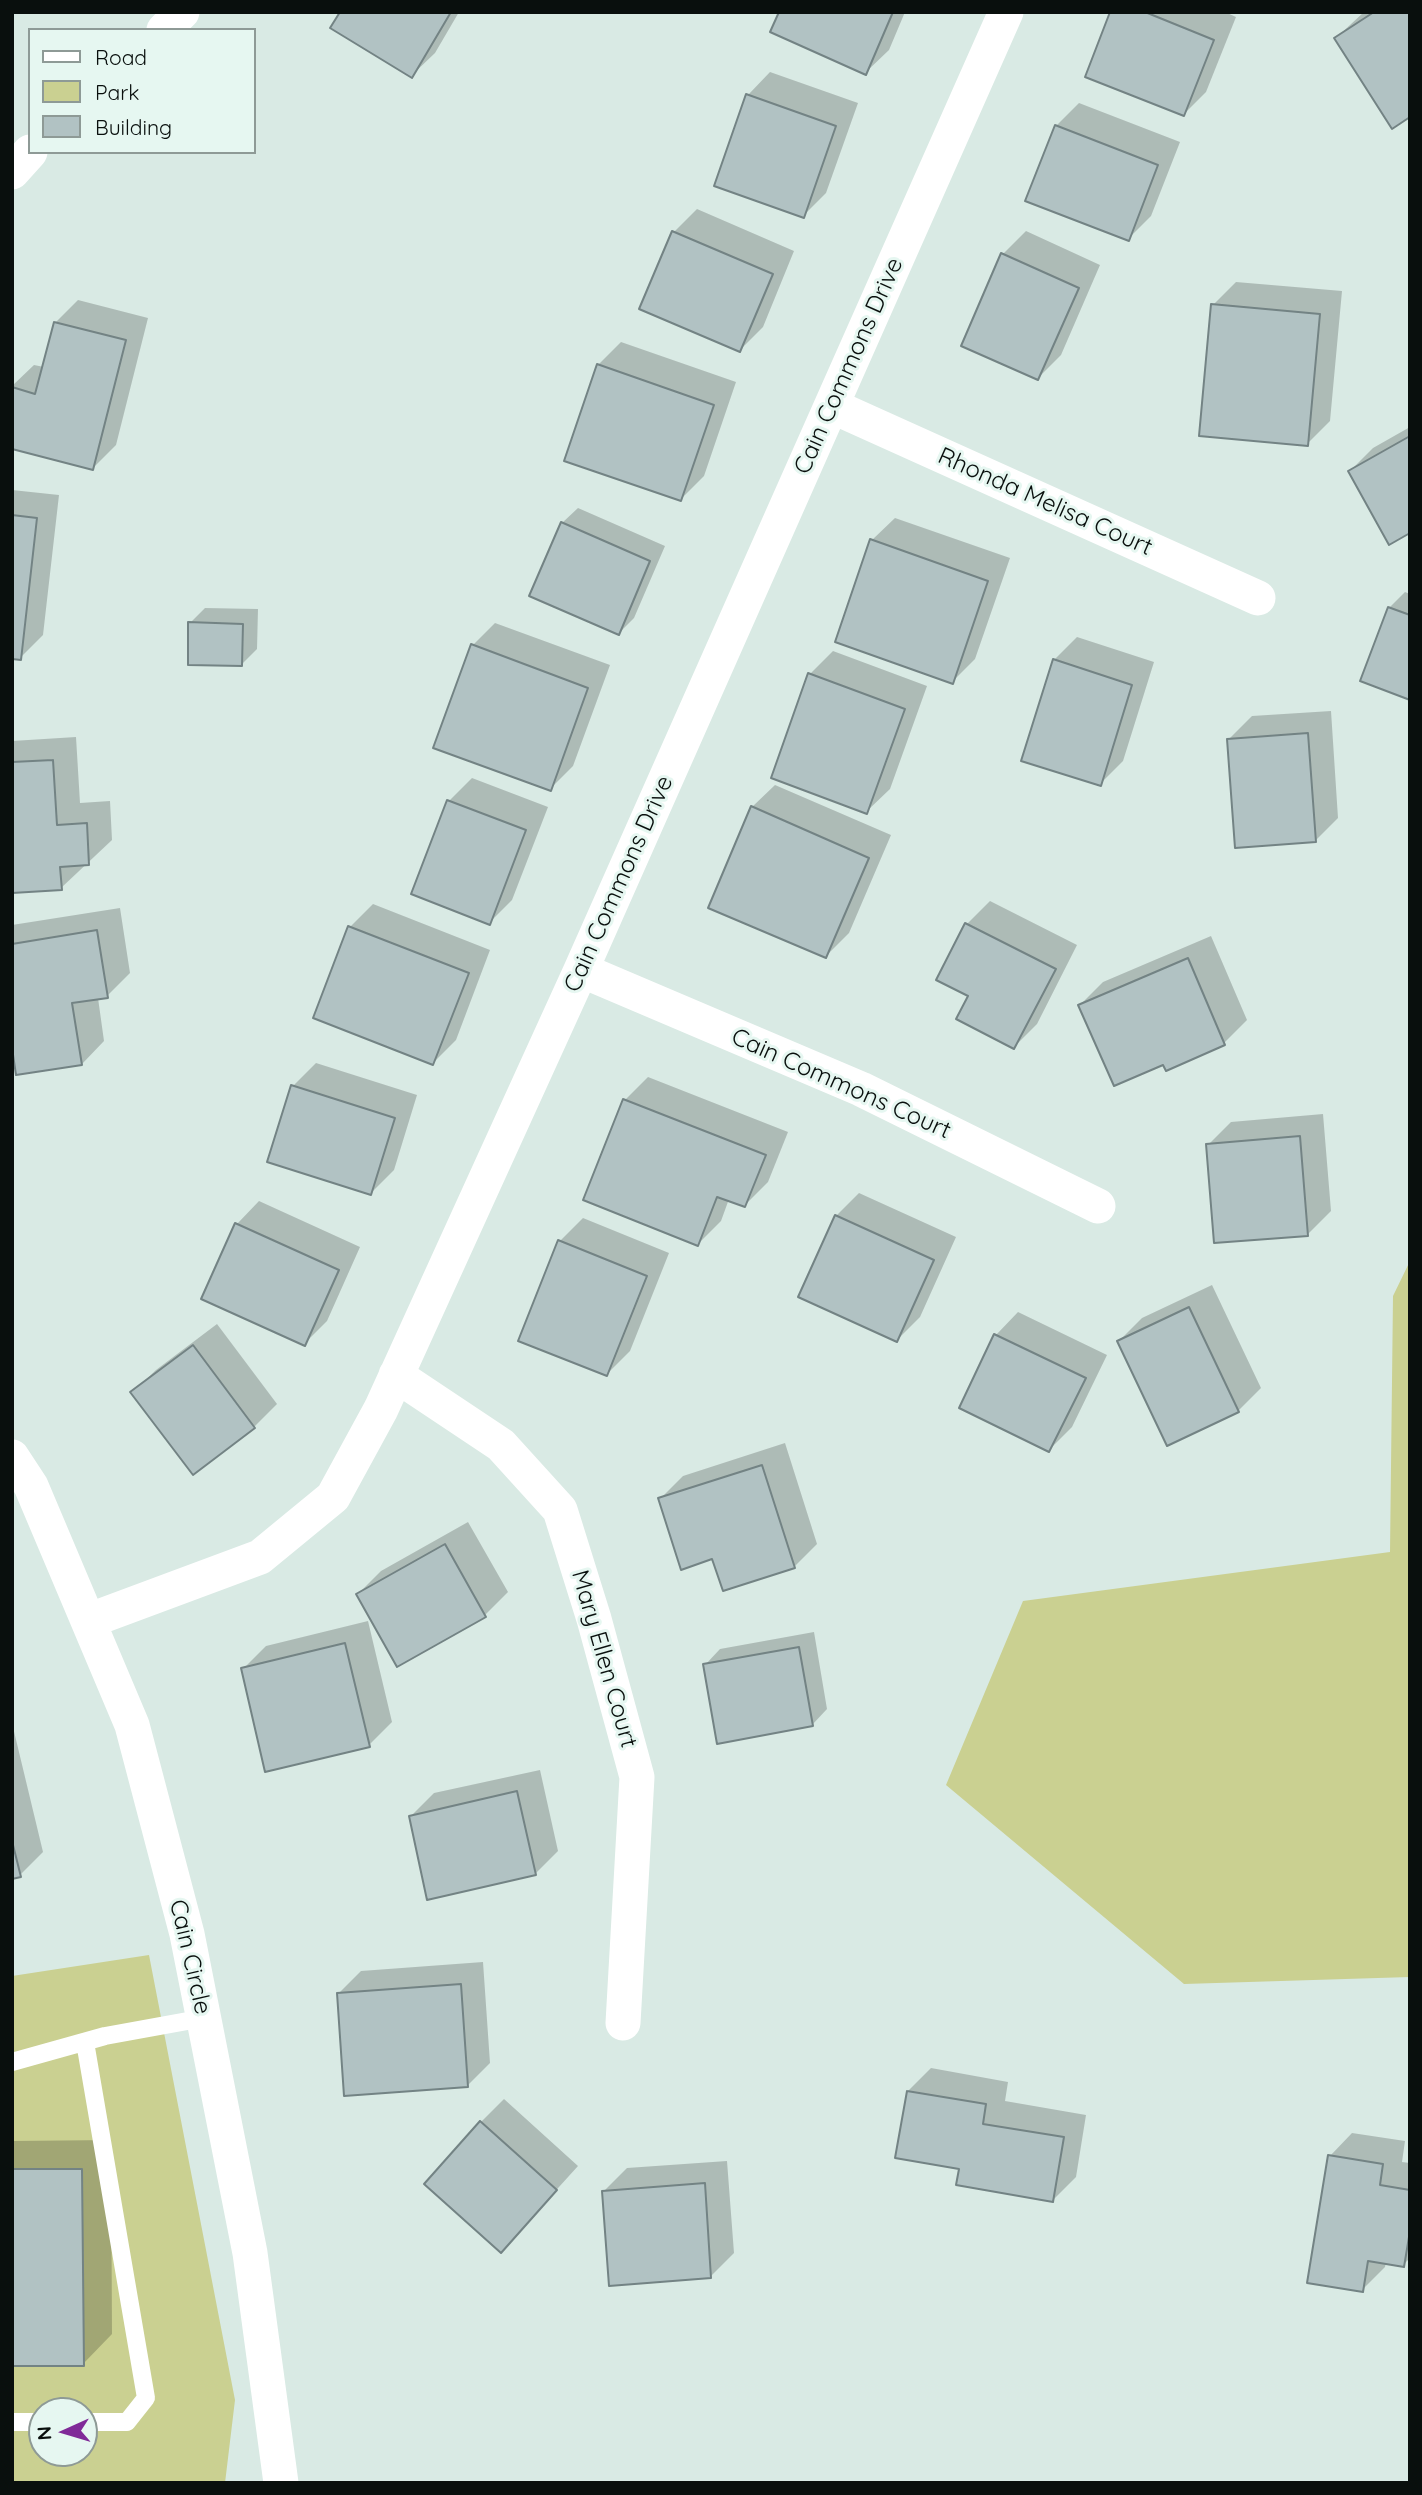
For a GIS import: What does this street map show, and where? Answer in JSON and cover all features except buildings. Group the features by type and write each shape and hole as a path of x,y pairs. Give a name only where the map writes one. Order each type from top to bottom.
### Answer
{"street":[{"path":"166,28 182,12"},
{"name":"Cain Commons Drive","path":"88,1621 260,1557 334,1497 396,1376 581,970 1006,12"},
{"path":"12,172 28,154"},
{"name":"Rhonda Melisa Court","path":"832,406 1258,598"},
{"name":"Cain Commons Court","path":"581,970 860,1089 1098,1206"},
{"name":"Mary Ellen Court","path":"396,1376 501,1445 560,1510 594,1619 637,1777 623,2023"},
{"name":"Cain Circle","path":"12,1457 31,1486 132,1726 187,1934 250,2253 281,2483"}],"lane":[{"path":"12,2062 85,2042 204,2018"},
{"path":"85,2042 146,2398 127,2422 98,2422"}],"green space":[{"path":"1410,1261 1410,1977 1184,1984 946,1785 1023,1601 1390,1552 1393,1296"},
{"path":"149,1955 235,2400 225,2483 12,2483 12,1976"}]}
